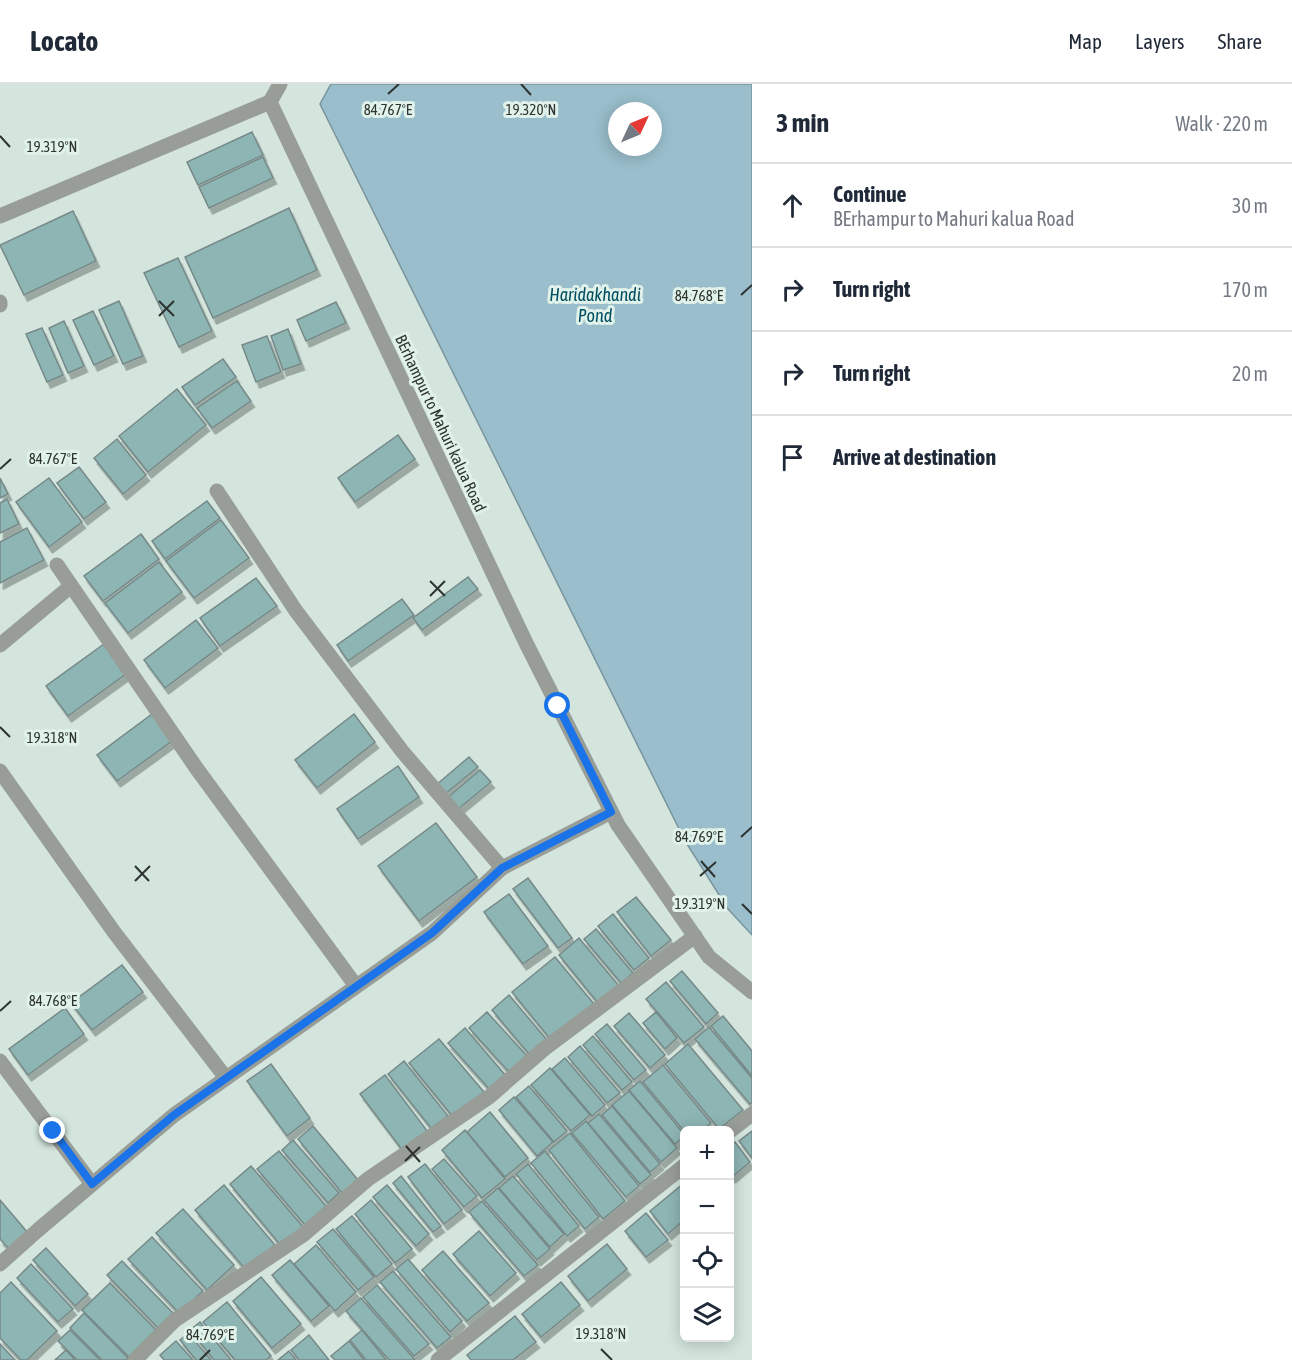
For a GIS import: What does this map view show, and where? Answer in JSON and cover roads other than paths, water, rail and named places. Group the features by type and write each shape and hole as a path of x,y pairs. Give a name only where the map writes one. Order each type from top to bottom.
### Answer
{"street":[{"path":"0,216 270,102 280,84"},
{"name":"BErhampur to Mahuri kalua Road","path":"270,102 520,633 618,825 709,957 752,992"},
{"path":"217,490 296,610 402,752 502,868"},
{"path":"57,565 197,769 356,986"},
{"path":"0,645 71,586"},
{"path":"0,771 114,932 226,1078"},
{"path":"0,1264 174,1115 432,933 502,868 611,812"},
{"path":"135,1360 175,1320 303,1235 368,1179 489,1097 544,1049 695,936"},
{"path":"0,1061 92,1184"},
{"path":"734,1127 752,1113"},
{"path":"438,1360 680,1169"}],"water":[{"name":"Haridakhandi Pond","path":"331,84 752,84 752,935 728,909 685,841 320,104"}]}
